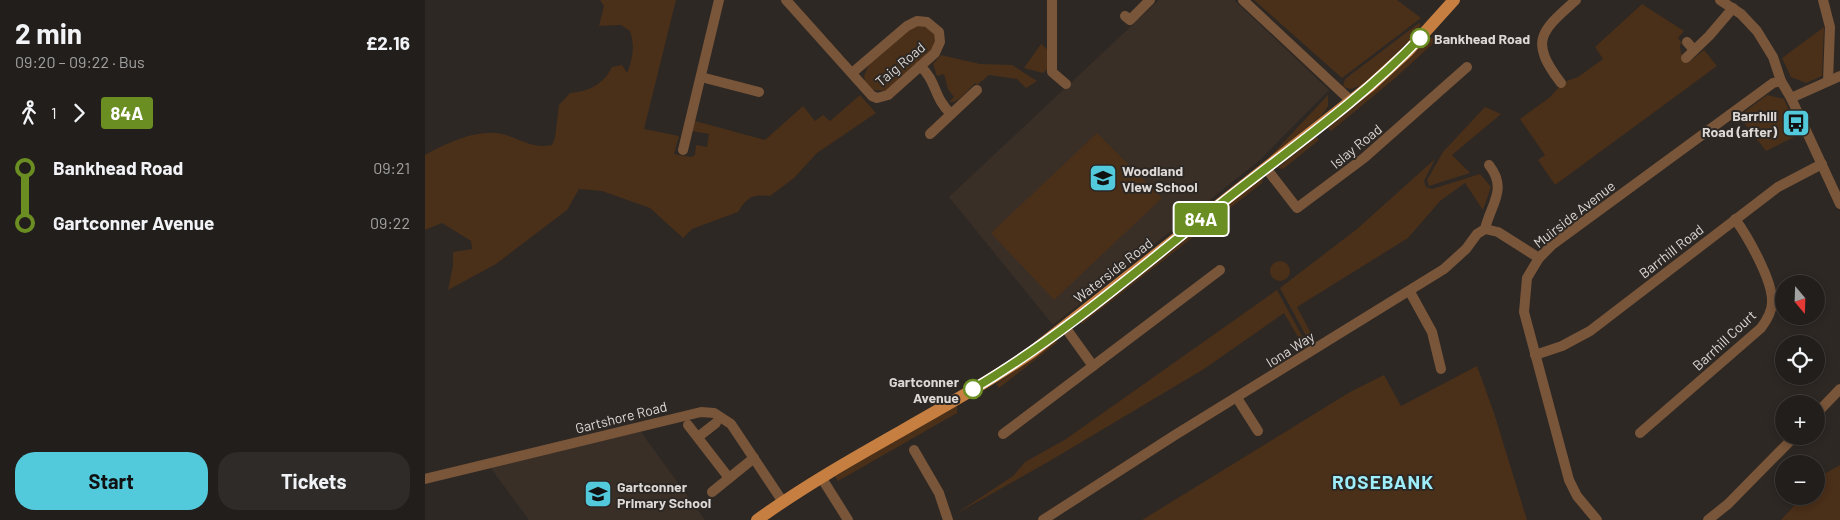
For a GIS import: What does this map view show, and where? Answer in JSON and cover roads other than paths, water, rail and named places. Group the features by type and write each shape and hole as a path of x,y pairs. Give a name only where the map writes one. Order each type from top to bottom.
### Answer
{"main road":[{"name":"Waterside Road","path":"757,520 821,477 1000,373 1065,327 1351,102 1401,57 1454,0"}],"street":[{"path":"683,150 719,0"},
{"name":"Taig Road","path":"786,0 872,96 877,98 888,96 935,53 940,42 936,28 923,21 907,26 852,73"},
{"path":"1052,0 1051,72 1066,84"},
{"path":"1125,16 1129,20 1150,0"},
{"path":"1243,0 1351,102"},
{"path":"1561,83 1546,62 1542,42 1549,25 1576,0"},
{"path":"1720,0 1750,21 1773,57 1781,81 1839,197"},
{"path":"1823,0 1830,27 1828,81"},
{"path":"1686,58 1733,8"},
{"path":"1687,42 1694,50"},
{"path":"921,66 930,75 937,97 951,114"},
{"name":"Islay Road","path":"1266,168 1297,208 1364,158 1467,67"},
{"path":"1791,98 1840,76"},
{"path":"701,77 759,92"},
{"name":"Muirside Avenue","path":"1597,520 1577,496 1569,480 1525,319 1523,299 1527,278 1539,258 1553,245 1773,83 1781,81"},
{"path":"930,134 977,90"},
{"name":"Barrhill Road","path":"1535,356 1562,346 1590,331 1778,187 1822,164"},
{"name":"Iona Way","path":"1043,520 1444,269 1466,248 1477,234 1485,229 1498,192 1497,178 1489,165"},
{"name":"Barrhill Court","path":"1640,433 1761,328 1767,319 1772,302 1768,282 1743,231 1735,219"},
{"path":"1485,229 1498,232 1539,258"},
{"path":"1003,434 1221,270"},
{"path":"1410,292 1431,332 1441,369"},
{"path":"1065,327 1093,366"},
{"path":"1825,405 1840,389"},
{"path":"1237,398 1258,431"},
{"name":"Gartshore Road","path":"425,480 701,412 714,413 727,420 783,502"},
{"path":"698,437 715,423"},
{"path":"688,424 729,478"},
{"path":"1708,520 1728,504 1786,445"},
{"path":"914,450 944,503 948,520"},
{"path":"712,492 754,458"},
{"path":"821,477 848,520"}],"place":[{"name":"Bankhead Road","path":"1420,38"},
{"name":"Barrhill Road (after)","path":"1796,123"},
{"name":"Woodland View School","path":"1103,178"},
{"name":"Gartconner Avenue","path":"973,389"},
{"name":"Gartconner Primary School","path":"598,494"}],"district":[{"name":"ROSEBANK","path":"1383,481"}]}
